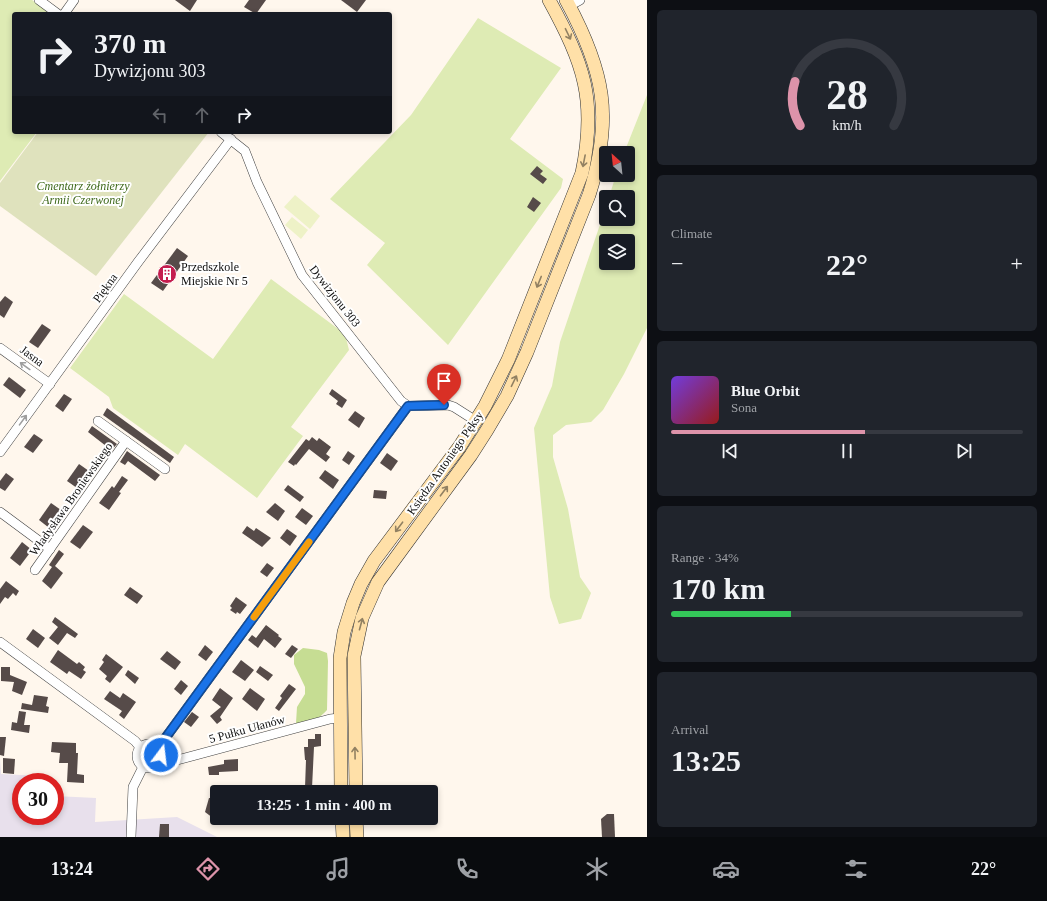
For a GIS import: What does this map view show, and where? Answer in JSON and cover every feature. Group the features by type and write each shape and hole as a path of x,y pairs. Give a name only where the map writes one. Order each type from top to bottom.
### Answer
{"main road":[{"name":"Księdza Antoniego Pęksy","path":"341,785 340,673 342,643 350,610 361,584 374,562 460,446 476,421 508,360 582,173 586,155 589,126 588,104 584,80 574,47 549,0"},
{"name":"Księdza Antoniego Pęksy","path":"356,785 354,672 356,644 366,608 373,591 386,570 471,454 507,396 530,345 590,195 596,174 603,127 600,88 590,50 571,2"},
{"path":"342,825 343,837"},
{"path":"356,825 357,837"}],"street":[{"path":"39,0 55,12"},
{"path":"65,12 74,0"},
{"name":"Dywizjonu 303","path":"224,134 245,151 257,182 302,275 401,401 408,406"},
{"name":"Piękna","path":"0,452 138,262 231,139"},
{"name":"Jasna","path":"0,348 50,384"},
{"path":"158,748 408,406 448,405 454,407 476,421"},
{"path":"98,421 166,469"},
{"name":"Władysława Broniewskiego","path":"35,570 126,441"},
{"path":"0,512 50,549"},
{"path":"0,642 135,741 140,747"},
{"name":"5 Pułku Ułanów","path":"159,763 166,763 340,718"},
{"path":"152,744 158,748 161,755 159,763 150,769 143,767 136,758 140,747 152,744"},
{"path":"131,837 133,787 143,767"}],"shaded area":[{"path":"0,758 1,774 12,775 12,825 64,825 64,796 96,798 95,822 177,817 217,837 0,837"}],"green space":[{"path":"0,0 32,0 48,12 12,12 12,134 35,134 0,181"},
{"path":"478,18 561,68 510,139 563,179 561,188 448,345 367,265 385,243 330,199 411,115"},
{"path":"647,95 647,328 624,374 603,410 591,422 566,425 553,435 553,457 568,509 580,577 591,593 581,619 559,624 550,597 534,428 552,386 560,342 600,226 635,226 635,190 611,190 614,182 635,182 635,146 627,146"},
{"name":"Cmentarz żołnierzy Armii Czerwonej","path":"37,134 207,134 96,276 0,206 0,183"},
{"path":"295,195 320,216 310,229 284,207"},
{"path":"292,217 308,230 301,239 285,225"},
{"path":"271,279 345,334 349,350 291,427 303,436 257,498 185,444 178,455 113,408 109,397 70,368 124,294 213,359"},
{"path":"303,648 319,650 327,653 327,710 313,721 300,724 296,723 297,707 305,694 305,687 294,664 294,655"}],"building":[{"path":"175,0 197,0 190,11"},
{"path":"249,0 266,0 257,12 253,12 244,7"},
{"path":"341,0 366,0 357,12"},
{"path":"537,166 543,171 540,174 547,179 543,184 530,174"},
{"path":"533,197 541,203 534,212 527,207"},
{"name":"Przedszkole Miejskie Nr 5","path":"177,248 188,256 163,291 151,283"},
{"path":"5,296 13,302 4,318 0,315 0,302"},
{"path":"42,324 51,330 38,348 29,342"},
{"path":"9,377 26,390 20,398 3,385"},
{"path":"332,389 347,400 342,408 336,404 338,401 329,394"},
{"path":"64,394 72,399 63,412 55,406"},
{"path":"107,408 174,457 170,463 103,415"},
{"path":"355,411 365,418 359,428 348,420"},
{"path":"92,426 117,444 109,453 104,450 106,446 88,432"},
{"path":"34,434 43,440 33,453 24,447"},
{"path":"312,437 317,441 319,438 331,447 326,454 330,457 326,462 309,449 296,465 295,464 294,466 288,462 306,439 309,441"},
{"path":"127,451 160,475 155,481 128,461 125,465 120,462"},
{"path":"348,451 355,456 349,465 342,460"},
{"path":"387,453 398,461 391,471 380,463"},
{"path":"79,464 89,471 77,488 67,481"},
{"path":"325,470 339,480 333,489 319,478"},
{"path":"6,473 14,479 5,491 0,488 0,481"},
{"path":"122,476 128,480 109,510 99,503 112,486 114,488"},
{"path":"288,485 304,497 300,502 284,490"},
{"path":"374,490 387,491 386,499 373,498"},
{"path":"51,503 61,510 48,527 39,520"},
{"path":"275,503 285,511 278,521 266,512"},
{"path":"302,508 313,516 306,525 295,517"},
{"path":"83,525 93,532 80,549 70,542"},
{"path":"247,526 254,531 256,528 271,538 262,547 242,533"},
{"path":"287,529 297,536 290,546 280,538"},
{"path":"22,542 32,550 20,566 10,558"},
{"path":"59,550 64,554 55,566 63,573 51,589 42,581 52,567 49,565"},
{"path":"267,563 274,568 267,577 260,572"},
{"path":"6,581 19,591 16,596 13,593 8,599 5,597 0,604 0,589"},
{"path":"130,587 143,596 137,604 124,595"},
{"path":"236,597 247,605 240,614 237,612 236,614 230,610 232,608 230,606"},
{"path":"55,617 78,634 75,638 67,633 58,645 49,638 58,627 52,622"},
{"path":"266,625 282,639 275,648 264,639 258,648 248,640 252,635 256,638"},
{"path":"33,629 45,638 38,648 26,639"},
{"path":"205,645 213,652 206,661 198,655"},
{"path":"292,645 298,649 291,658 285,654"},
{"path":"58,650 77,664 79,662 85,667 83,670 86,672 81,679 69,671 67,674 50,662"},
{"path":"167,651 181,662 175,670 160,659"},
{"path":"106,654 123,667 110,683 105,679 107,676 99,669 104,662 102,660"},
{"path":"241,660 254,670 245,681 232,672"},
{"path":"260,666 273,675 268,681 256,672"},
{"path":"1,667 10,667 10,675 27,682 22,695 12,691 14,682 1,681"},
{"path":"128,670 139,678 135,684 125,675"},
{"path":"181,680 188,686 181,695 174,689"},
{"path":"289,684 296,689 279,711 275,708 282,698 280,696"},
{"path":"220,688 233,698 220,717 222,720 217,724 210,716 221,707 212,700"},
{"path":"250,688 265,699 257,711 242,699"},
{"path":"110,691 120,698 123,693 136,702 124,719 119,715 122,711 104,699"},
{"path":"34,695 48,697 46,706 49,707 48,713 21,709 22,703 32,705"},
{"path":"19,711 26,712 24,725 30,725 29,733 11,730 12,722 17,723"},
{"path":"192,712 199,717 191,727 184,722"},
{"path":"315,734 321,734 321,746 314,747 312,785 305,785 306,760 304,747 308,747 308,739 315,739"},
{"path":"0,737 6,737 4,756 0,755"},
{"path":"52,742 76,743 76,753 78,753 77,774 84,775 84,783 67,782 68,763 59,763 60,753 51,752"},
{"path":"3,758 15,759 14,773 3,773"},
{"path":"238,759 238,771 219,772 219,775 209,775 208,767 224,764 224,760"},
{"path":"209,798 210,798 210,816 205,812"},
{"path":"607,814 614,814 615,837 602,837 601,819"},
{"path":"160,824 169,824 169,837 159,837"}],"slow traffic":[{"path":"254,617 309,542"}],"place":[{"name":"Przedszkole Miejskie Nr 5","path":"167,274"}],"route":[{"path":"161,755 158,748 408,406 444,405"}]}
